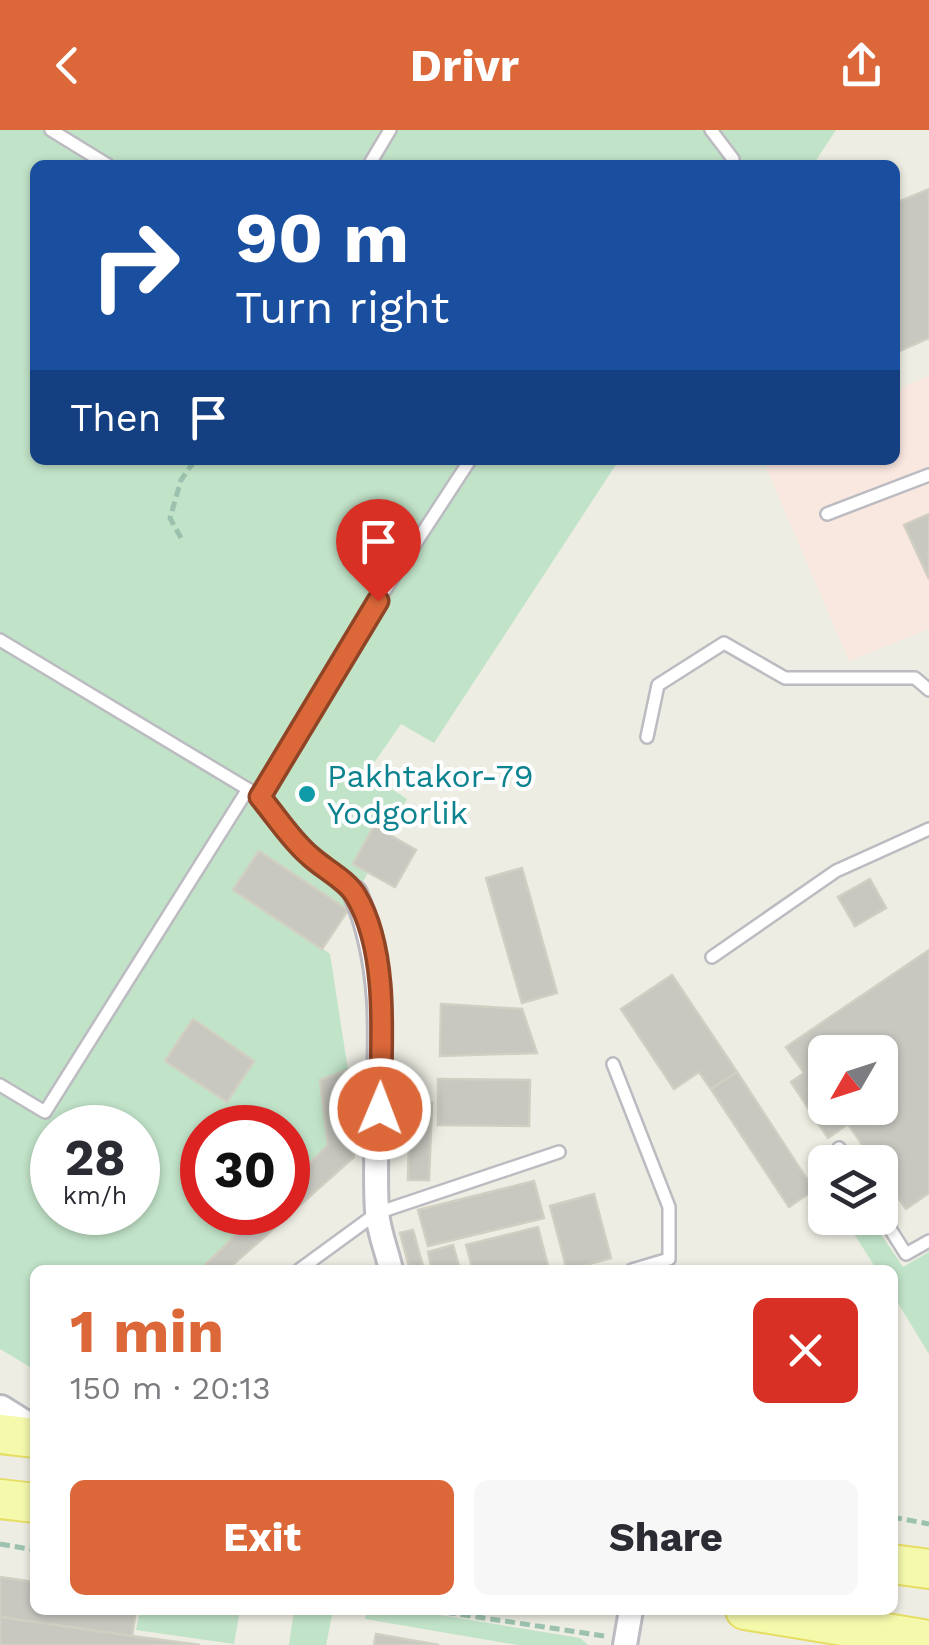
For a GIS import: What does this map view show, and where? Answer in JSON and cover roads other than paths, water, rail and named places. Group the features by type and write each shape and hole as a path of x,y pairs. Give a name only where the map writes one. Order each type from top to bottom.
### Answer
{"main road":[{"path":"0,1434 30,1436"},
{"path":"0,1499 30,1502"},
{"path":"898,1565 929,1569"},
{"path":"776,1615 929,1640"}],"street":[{"path":"355,893 369,928 379,977 377,1213 391,1265"},
{"path":"0,1412 30,1433"},
{"path":"626,1642 630,1615"}],"lane":[{"path":"51,130 100,160"},
{"path":"373,160 390,130"},
{"path":"712,130 733,159"},
{"path":"260,797 357,633 467,465"},
{"path":"827,514 929,475"},
{"path":"0,640 260,797 307,854 355,893"},
{"path":"648,737 658,685 724,644 785,678 915,678 929,690"},
{"path":"0,1085 45,1112 248,790"},
{"path":"712,957 836,870 929,829"},
{"path":"613,1064 669,1207 669,1259 649,1265"},
{"path":"306,1265 377,1213 560,1152"},
{"path":"894,1235 906,1254 929,1241"}],"place":[{"name":"Pakhtakor-79 Yodgorlik","path":"307,794"}]}
